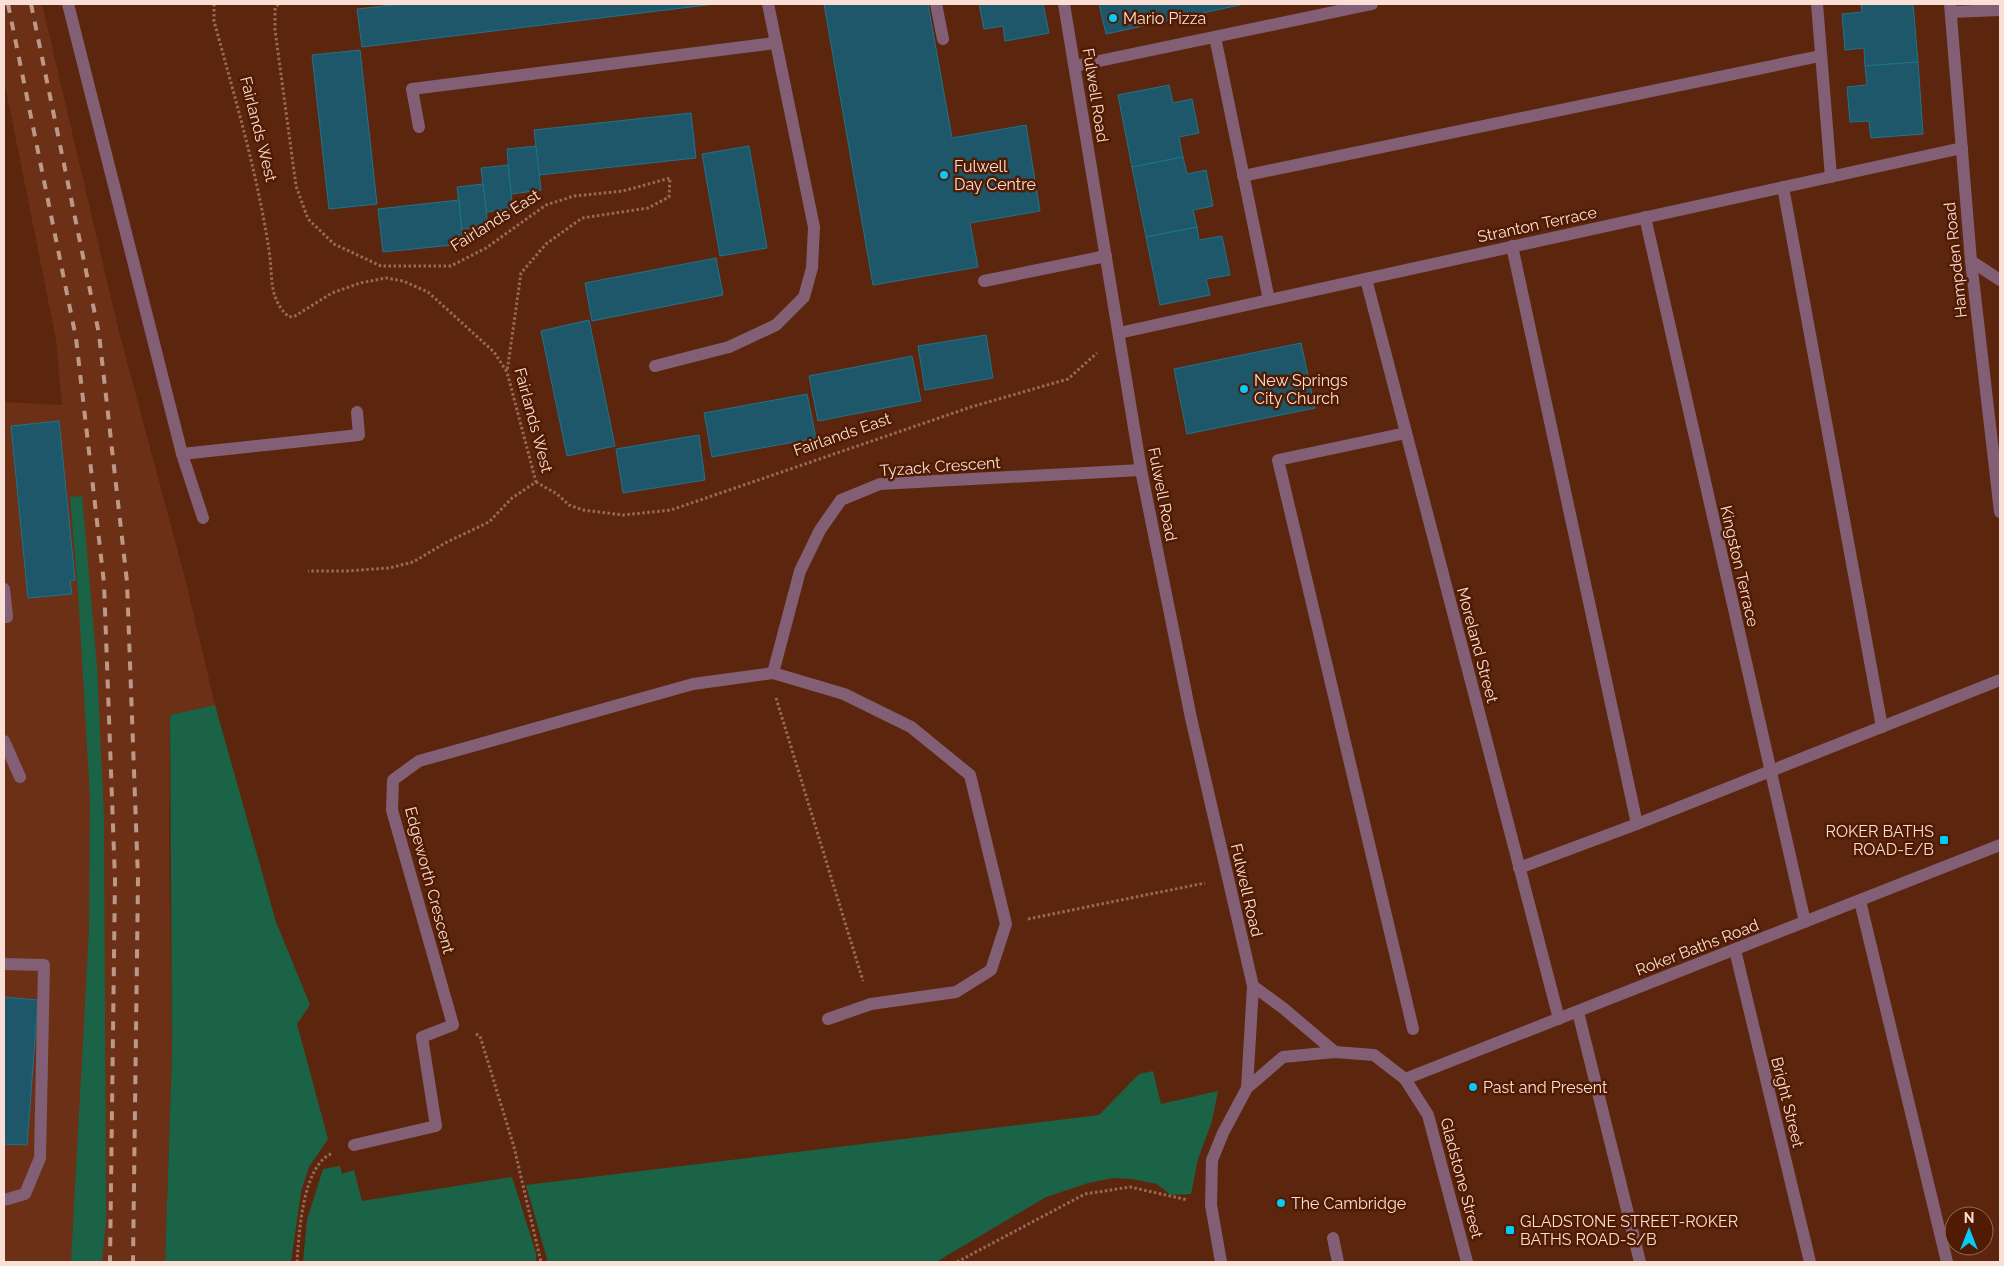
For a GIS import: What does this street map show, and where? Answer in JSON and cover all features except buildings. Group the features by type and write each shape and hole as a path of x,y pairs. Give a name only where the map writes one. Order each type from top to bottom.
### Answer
{"street":[{"path":"68,4 182,454 203,518"},
{"path":"655,366 729,347 776,325 804,297 812,268 814,227 768,4"},
{"path":"936,4 943,39"},
{"name":"Fulwell Road","path":"1064,4 1141,470 1191,718 1253,986 1247,1088"},
{"path":"1075,66 1372,4"},
{"path":"1816,4 1831,176"},
{"path":"1950,8 2000,10"},
{"name":"Hampden Road","path":"1950,8 1971,261 2000,512"},
{"path":"1215,37 1269,300"},
{"path":"419,127 412,90 775,43"},
{"path":"1244,176 1820,56"},
{"name":"Stranton Terrace","path":"1119,333 1962,148"},
{"path":"1783,187 1882,727"},
{"name":"Kingston Terrace","path":"1645,218 1805,922"},
{"path":"1512,246 1637,824"},
{"path":"984,281 1106,256"},
{"path":"1971,261 2000,280"},
{"name":"Moreland Street","path":"1366,279 1559,1018"},
{"path":"182,454 359,435 357,412"},
{"path":"1406,433 1278,460 1413,1029"},
{"name":"Tyzack Crescent","path":"773,673 800,571 820,530 841,500 880,484 1141,470"},
{"path":"4,589 7,617 4,617"},
{"path":"773,673 844,694 911,727 970,775 1006,924 992,970 956,992 871,1004 828,1019"},
{"name":"Edgeworth Crescent","path":"453,1025 392,810 394,780 419,761 693,684 773,673"},
{"path":"1519,868 1637,824 1769,770 2000,680"},
{"path":"4,741 20,777"},
{"name":"Roker Baths Road","path":"1405,1079 2000,845"},
{"path":"1860,901 1947,1262"},
{"name":"Bright Street","path":"1735,950 1810,1262"},
{"path":"4,964 44,965 40,1158 25,1194 4,1200"},
{"path":"1253,986 1283,1008 1335,1052"},
{"path":"1578,1012 1640,1262"},
{"path":"354,1145 436,1126 422,1037 453,1025"},
{"name":"Fulwell Road","path":"1222,1262 1211,1205 1212,1160 1223,1133 1247,1088 1284,1057 1335,1052 1374,1056 1405,1079"},
{"name":"Gladstone Street","path":"1405,1079 1428,1115 1467,1262"},
{"path":"1333,1238 1338,1262"}],"path":[{"name":"Fairlands West","path":"214,4 214,21 252,161 269,251 274,300 289,317 295,316 332,293 386,278 403,281 428,292 494,352 506,372 536,482 512,498 489,522 447,542 414,562 380,569 308,571"},
{"name":"Fairlands East","path":"278,4 274,8 274,30 296,186 308,219 334,244 381,266 452,266 486,248 546,205 574,196 623,191 670,178 669,197 648,208 582,218 546,244 521,273 506,372"},
{"name":"Fairlands East","path":"536,482 557,494 569,505 583,510 623,515 671,510 970,408 1068,379 1119,333"},
{"path":"773,673 776,702 871,1004"},
{"path":"1006,924 1228,878"},
{"path":"453,1025 480,1036 514,1147 541,1262"},
{"path":"297,1262 300,1216 312,1176 327,1155 354,1145"},
{"path":"957,1262 1085,1194 1130,1188 1211,1205"}],"shaded area":[{"path":"4,4 42,4 119,332 185,578 215,705 170,715 169,838 172,1054 165,1262 4,1262 4,402 62,405 56,340 4,80"}],"green space":[{"path":"82,496 97,666 104,819 106,1220 102,1262 71,1262 89,929 90,798 78,592 70,497"},
{"path":"215,705 276,922 310,1005 297,1024 328,1139 309,1167 301,1192 291,1262 165,1262 172,1054 170,715"},
{"path":"1153,1071 1161,1104 1218,1091 1212,1121 1198,1159 1191,1194 1171,1195 1157,1184 1132,1179 1113,1178 1088,1183 1046,1197 936,1262 546,1262 547,1259 526,1185 1099,1115 1139,1074"},
{"path":"340,1166 342,1174 354,1170 362,1201 512,1177 536,1253 536,1262 303,1262 307,1220 323,1169"}],"railway":[{"path":"8,4 76,338 104,583 115,880 110,1262"},
{"path":"31,4 99,334 127,582 138,879 133,1262"}],"place":[{"name":"Mario Pizza","path":"1113,18"},
{"name":"Fulwell Day Centre","path":"944,175"},
{"name":"New Springs City Church","path":"1244,389"},
{"name":"ROKER BATHS ROAD-E/B","path":"1944,840"},
{"name":"Past and Present","path":"1473,1087"},
{"name":"The Cambridge","path":"1281,1203"},
{"name":"GLADSTONE STREET-ROKER BATHS ROAD-S/B","path":"1510,1230"}]}
